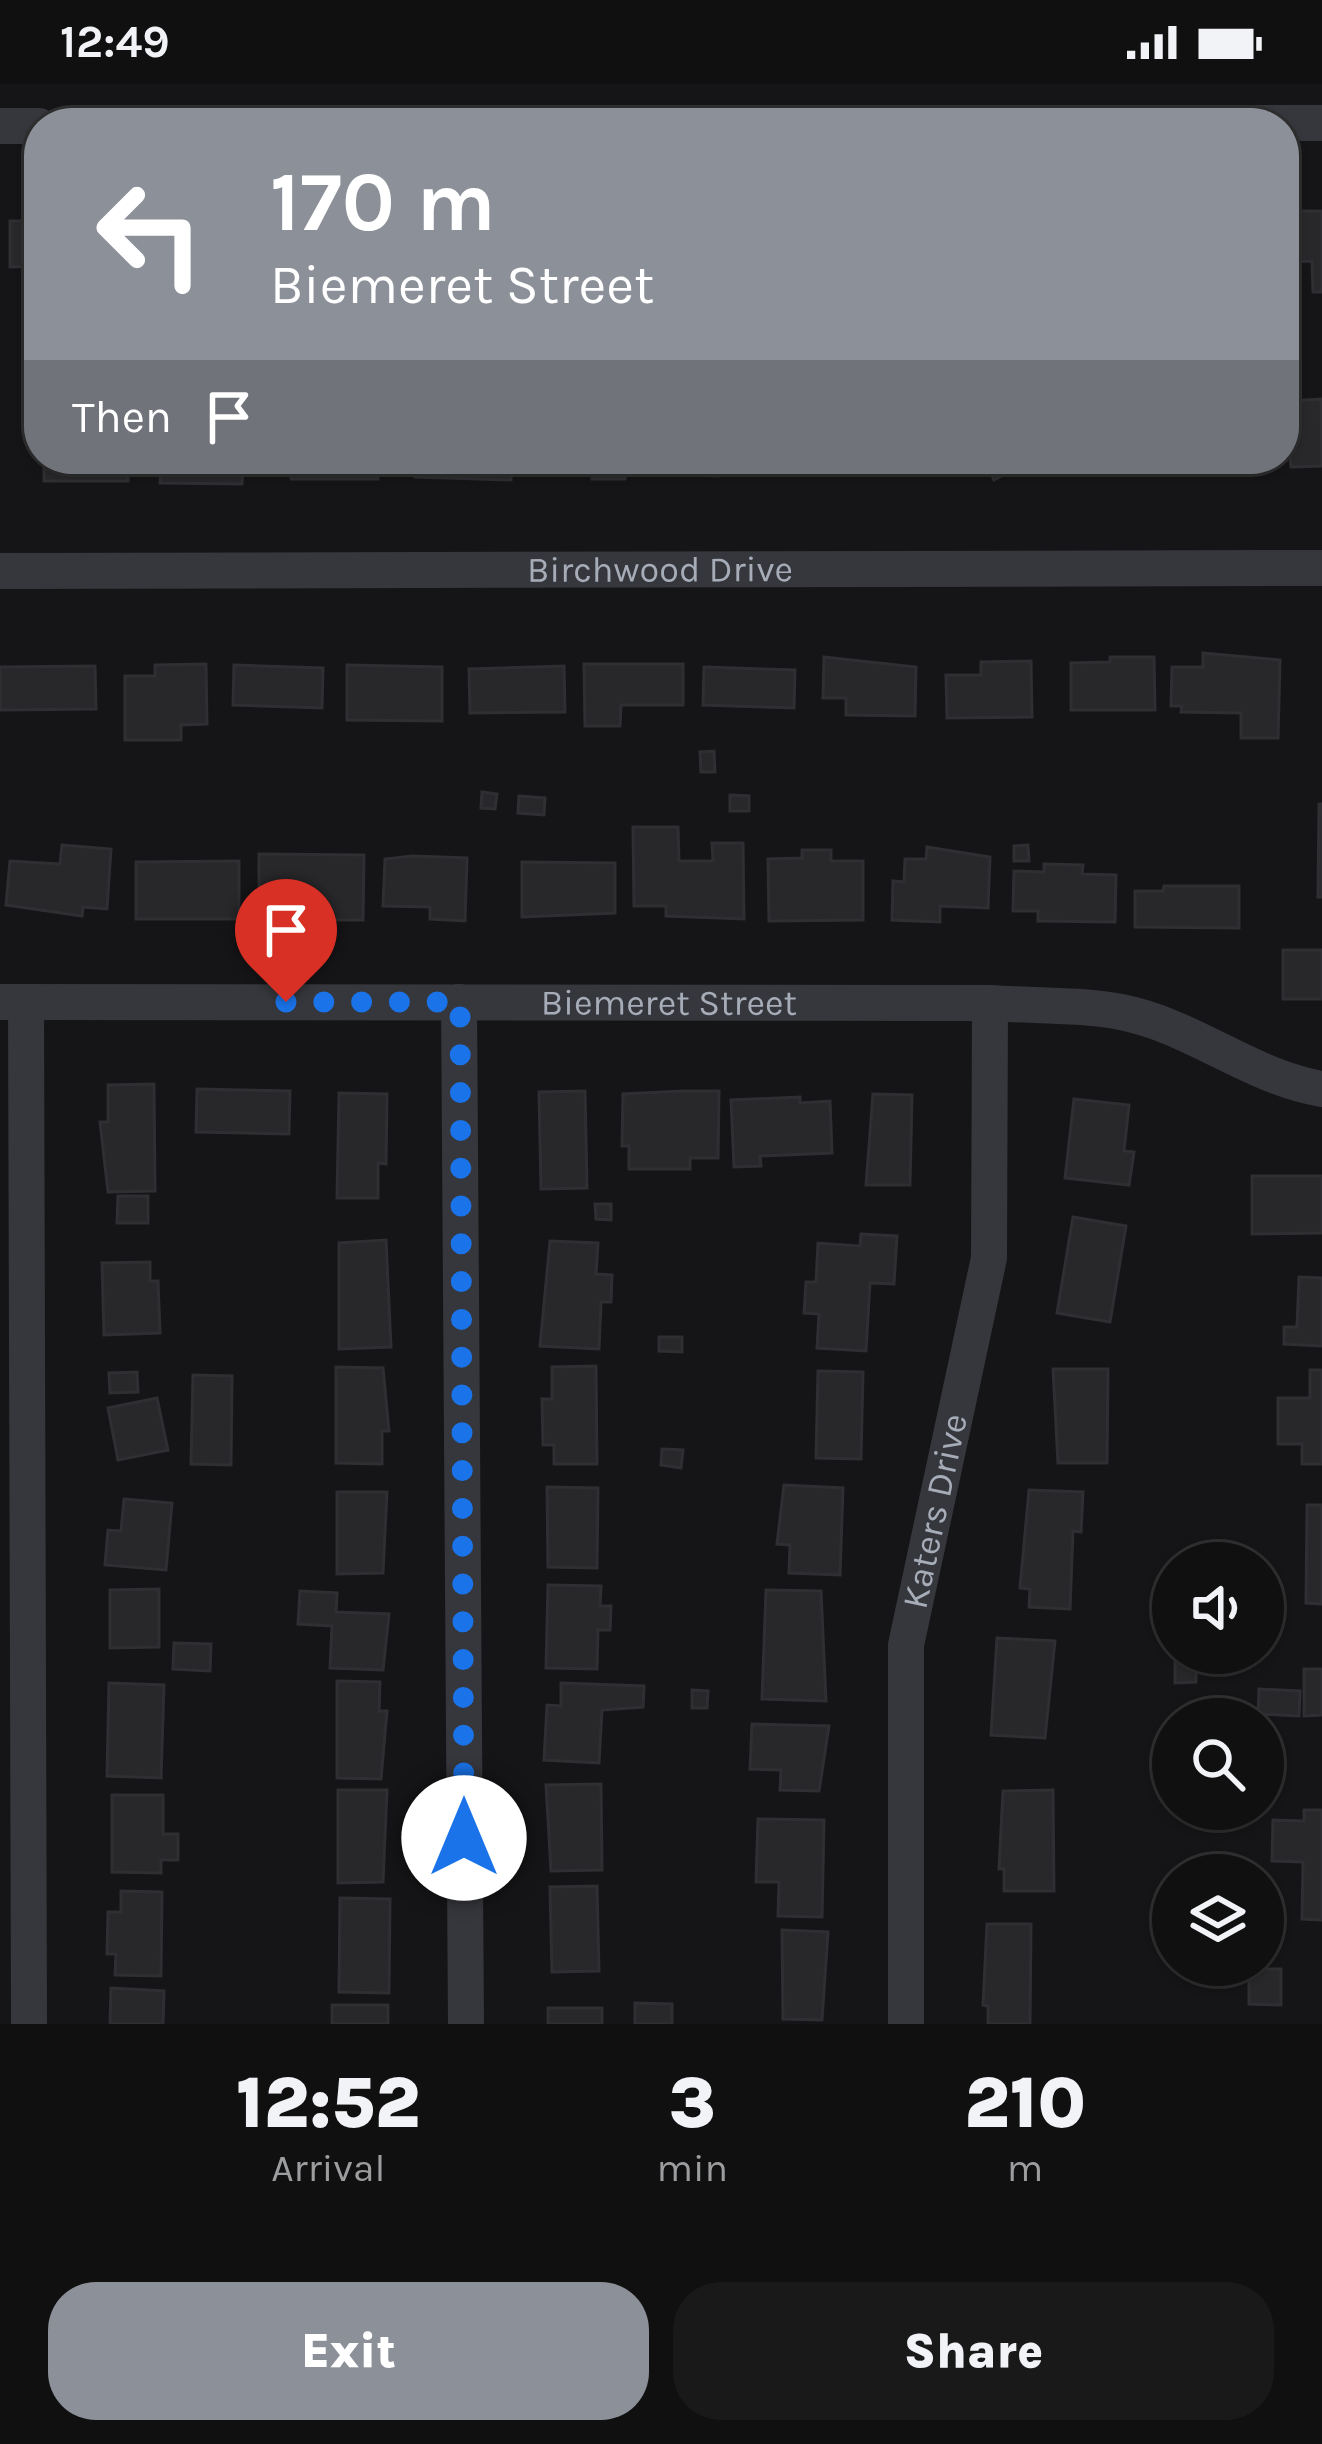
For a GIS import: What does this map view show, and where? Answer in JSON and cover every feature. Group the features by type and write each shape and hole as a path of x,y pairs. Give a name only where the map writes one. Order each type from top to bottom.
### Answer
{"street":[{"name":"Birchwood Drive","path":"0,571 1322,568"},
{"name":"Biemeret Street","path":"13,1002 990,1003 1121,1012 1169,1028 1283,1082 1322,1089"},
{"path":"13,1002 29,2024"},
{"path":"460,1002 466,2024"},
{"name":"Katers Drive","path":"906,2024 906,1645 989,1258 990,1003"}],"building":[{"path":"1299,211 1322,211 1322,292 1313,292 1312,261 1299,261"},
{"path":"10,221 24,221 24,267 10,267"},
{"path":"1321,399 1322,466 1299,467 1299,401"},
{"path":"44,474 128,474 128,481 44,481"},
{"path":"160,474 242,474 242,484 160,483"},
{"path":"291,474 378,474 378,479 291,479"},
{"path":"415,474 511,474 511,480"},
{"path":"592,474 625,474 625,479 592,479"},
{"path":"1203,653 1280,660 1278,738 1241,738 1241,713 1181,712 1182,706 1171,706 1172,667 1203,667"},
{"path":"824,657 916,667 915,716 846,715 846,698 823,698"},
{"path":"1110,657 1154,657 1155,710 1071,710 1071,663 1110,662"},
{"path":"1031,661 1032,717 947,718 946,675 981,675 981,662"},
{"path":"206,664 207,724 181,725 181,740 125,740 125,676 155,676 155,665"},
{"path":"584,664 683,664 683,705 621,705 620,726 585,726"},
{"path":"234,665 323,668 322,708 233,705"},
{"path":"347,665 442,667 442,721 347,720"},
{"path":"95,666 96,709 0,710 0,667"},
{"path":"564,666 565,712 470,713 469,669"},
{"path":"704,667 795,670 794,708 703,705"},
{"path":"714,751 715,772 701,772 700,752"},
{"path":"482,792 497,794 495,809 481,808"},
{"path":"730,795 749,796 749,811 730,811"},
{"path":"519,796 545,798 544,815 518,813"},
{"path":"1322,804 1322,897 1318,897"},
{"path":"633,827 678,827 679,861 713,861 712,843 743,843 744,919 666,916 666,906 634,906"},
{"path":"62,845 111,849 107,909 83,907 82,916 6,905 10,861 60,864"},
{"path":"1028,845 1029,861 1014,861 1014,846"},
{"path":"927,847 990,857 988,908 940,906 940,922 892,920 893,881 904,882 905,859 926,859"},
{"path":"802,850 831,850 831,861 863,861 863,920 769,921 768,859 802,858"},
{"path":"259,854 364,855 363,920 321,920 321,904 259,903"},
{"path":"467,858 465,921 430,919 430,907 383,906 385,859"},
{"path":"239,861 239,919 136,919 136,862"},
{"path":"522,862 615,863 615,913 522,917"},
{"path":"1044,864 1083,865 1082,874 1116,875 1115,922 1038,921 1038,911 1013,911 1014,871 1044,872"},
{"path":"1164,886 1239,886 1239,928 1135,927 1135,891 1163,891"},
{"path":"1283,950 1322,950 1322,999 1283,999"},
{"path":"154,1084 155,1191 108,1192 100,1122 108,1122 108,1085"},
{"path":"197,1089 290,1091 289,1134 196,1132"},
{"path":"585,1091 587,1188 541,1189 539,1092"},
{"path":"719,1091 718,1158 690,1158 690,1169 629,1169 629,1146 622,1146 623,1094"},
{"path":"339,1093 387,1094 386,1164 378,1163 378,1198 337,1198"},
{"path":"873,1094 912,1095 910,1185 866,1185"},
{"path":"800,1097 800,1103 830,1101 832,1153 760,1156 761,1166 734,1167 731,1100"},
{"path":"1074,1099 1129,1105 1124,1151 1134,1152 1129,1185 1065,1178"},
{"path":"1252,1176 1322,1176 1322,1233 1252,1234"},
{"path":"118,1196 148,1196 148,1223 117,1223"},
{"path":"595,1204 611,1204 611,1220 596,1219"},
{"path":"1073,1217 1126,1226 1110,1322 1057,1313"},
{"path":"861,1234 897,1236 894,1284 870,1283 866,1351 817,1348 819,1314 804,1313 806,1282 816,1282 818,1243 860,1246"},
{"path":"386,1240 391,1347 339,1349 339,1243"},
{"path":"550,1241 598,1243 596,1274 612,1275 611,1302 601,1302 599,1349 540,1346"},
{"path":"150,1262 150,1281 158,1281 160,1333 104,1335 102,1263"},
{"path":"1299,1277 1322,1278 1322,1346 1284,1344 1284,1327 1297,1327"},
{"path":"659,1337 682,1337 682,1352 659,1351"},
{"path":"596,1366 597,1464 554,1464 554,1445 543,1445 542,1399 552,1399 552,1367"},
{"path":"336,1367 383,1368 389,1431 382,1431 382,1464 336,1463"},
{"path":"1053,1369 1108,1369 1107,1463 1058,1463"},
{"path":"1310,1370 1322,1370 1322,1464 1302,1464 1302,1444 1278,1444 1278,1398 1310,1398"},
{"path":"818,1371 863,1372 861,1459 816,1458"},
{"path":"137,1372 138,1392 110,1393 109,1373"},
{"path":"193,1375 232,1376 231,1465 191,1464"},
{"path":"157,1398 168,1450 118,1460 108,1408"},
{"path":"662,1449 683,1450 681,1468 661,1465"},
{"path":"784,1485 843,1488 840,1575 789,1573 790,1545 777,1544"},
{"path":"547,1487 598,1488 597,1568 548,1567"},
{"path":"1029,1490 1083,1492 1081,1532 1073,1531 1070,1609 1029,1607 1030,1589 1020,1588"},
{"path":"337,1492 387,1492 383,1573 337,1574"},
{"path":"124,1499 172,1503 166,1570 105,1565 108,1530 121,1531"},
{"path":"1307,1505 1322,1505 1322,1604 1306,1603"},
{"path":"548,1585 601,1586 600,1606 611,1606 610,1630 598,1630 597,1669 546,1668"},
{"path":"159,1589 159,1647 110,1648 110,1590"},
{"path":"766,1590 821,1591 826,1701 762,1699"},
{"path":"300,1591 337,1593 336,1612 389,1614 383,1670 330,1668 332,1626 298,1624"},
{"path":"997,1638 1055,1641 1045,1738 991,1735"},
{"path":"174,1643 211,1644 210,1671 173,1669"},
{"path":"1304,1669 1322,1669 1322,1715 1304,1716"},
{"path":"1175,1674 1196,1674 1196,1682 1175,1683"},
{"path":"337,1681 380,1682 379,1711 387,1711 381,1779 337,1778"},
{"path":"109,1683 164,1685 161,1778 107,1776"},
{"path":"561,1683 644,1686 643,1707 602,1710 599,1763 544,1760 547,1705 561,1706"},
{"path":"1259,1689 1300,1691 1299,1716 1284,1715 1284,1698 1259,1698"},
{"path":"692,1690 708,1691 707,1708 692,1708"},
{"path":"752,1724 829,1726 819,1791 780,1790 781,1770 750,1769"},
{"path":"601,1784 602,1870 551,1871 546,1785"},
{"path":"338,1790 387,1790 383,1882 338,1883"},
{"path":"1053,1790 1054,1891 1004,1891 1004,1869 999,1869 1003,1791"},
{"path":"112,1795 163,1795 163,1834 178,1834 178,1860 161,1860 161,1873 112,1872"},
{"path":"1304,1810 1322,1810 1322,1920 1302,1919 1303,1862 1284,1861 1284,1854 1272,1854 1273,1830 1284,1830 1284,1820 1304,1821"},
{"path":"758,1819 824,1820 822,1917 778,1916 779,1882 756,1882"},
{"path":"597,1886 599,1971 552,1972 550,1887"},
{"path":"121,1891 162,1892 161,1976 115,1975 116,1954 107,1954 108,1912 121,1912"},
{"path":"340,1898 390,1899 389,1993 339,1992"},
{"path":"987,1924 1031,1924 1030,2024 988,2024 988,2006 983,2005"},
{"path":"782,1930 828,1932 822,2020 783,2019"},
{"path":"1249,1986 1281,1986 1281,2005 1249,2004"},
{"path":"111,1988 164,1991 163,2024 110,2024"},
{"path":"635,2003 672,2004 672,2024 635,2024"},
{"path":"332,2005 388,2005 388,2024 332,2024"},
{"path":"548,2008 602,2008 602,2024 548,2024"}],"route":[{"path":"286,1002 460,1002 464,1838"}]}
